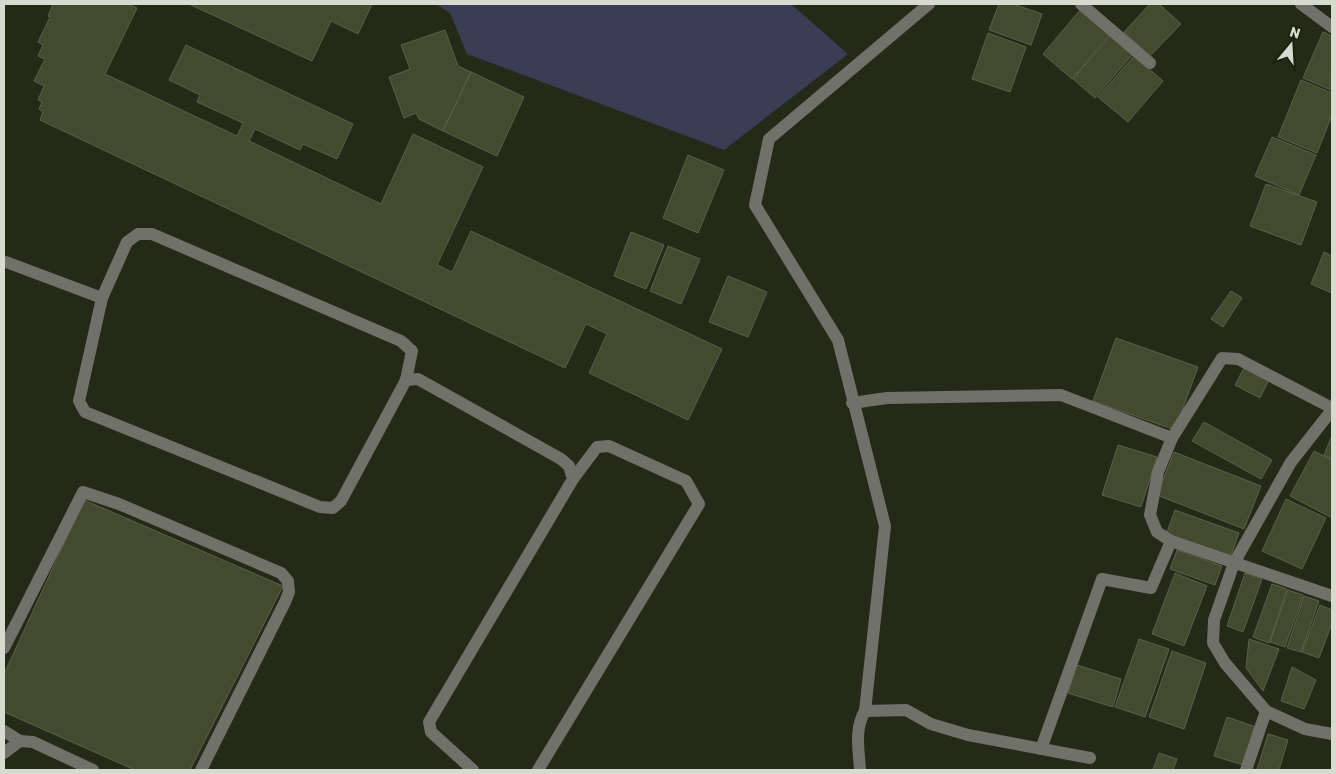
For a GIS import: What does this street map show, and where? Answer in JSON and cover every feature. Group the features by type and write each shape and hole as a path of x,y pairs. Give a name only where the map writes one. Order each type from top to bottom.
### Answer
{"street":[{"path":"860,770 858,734 860,721 865,711 885,526 852,403 838,340 755,205 769,139 928,4"},
{"path":"1081,4 1150,62"},
{"path":"1301,4 1332,27"},
{"path":"138,234 152,234 402,341 412,352 406,380 342,501 333,508 320,507 85,412 79,401 102,298 127,242 138,234"},
{"path":"6,262 102,298"},
{"path":"1332,596 1234,563 1171,541 1158,532 1150,515 1158,472 1172,438 1222,358 1238,359 1332,409 1292,462 1234,563 1214,620 1213,642 1225,663 1266,711 1305,729 1332,734"},
{"path":"406,380 418,379 561,459 569,466 573,479"},
{"path":"852,403 887,398 1060,395 1172,438"},
{"path":"473,770 431,732 429,722 573,479 597,447 609,446 686,481 699,504 538,770"},
{"path":"4,648 83,492 119,504 281,573 288,581 289,592 285,602 201,770"},
{"path":"1041,749 1102,579 1151,588 1171,541"},
{"path":"865,711 906,710 931,724 968,735 1090,758"},
{"path":"1246,770 1266,711"},
{"path":"4,731 20,741 33,742 93,770"},
{"path":"4,753 20,741"}],"shaded area":[{"path":"436,4 791,4 848,54 724,150 467,54 450,13"}],"building":[{"path":"53,4 128,4 137,8 105,74 237,136 243,123 197,102 200,95 169,80 186,45 353,124 337,159 303,144 300,150 255,129 249,141 381,204 413,134 483,167 437,265 452,272 471,231 722,349 688,420 589,373 607,334 586,324 565,368 40,120 43,112 39,109 42,102 38,100 44,86 34,81 45,59 38,56 43,45 38,42 50,17 48,16"},
{"path":"189,4 372,4 358,34 331,21 312,61"},
{"path":"999,4 1013,4 1042,14 1031,45 989,30"},
{"path":"1150,4 1159,4 1181,24 1150,56 1124,32"},
{"path":"1081,9 1110,34 1072,79 1043,54"},
{"path":"445,30 458,66 471,72 443,131 419,119 416,113 404,118 389,77 410,69 401,45"},
{"path":"1323,32 1332,36 1331,90 1303,78"},
{"path":"988,33 1026,47 1010,92 972,79"},
{"path":"1111,35 1133,54 1095,98 1073,79"},
{"path":"1134,56 1163,81 1128,122 1098,97"},
{"path":"471,72 524,97 497,156 443,131"},
{"path":"1301,80 1332,93 1332,115 1317,153 1278,137"},
{"path":"1272,137 1316,155 1299,195 1255,176"},
{"path":"688,155 724,170 698,233 663,218"},
{"path":"1266,184 1317,202 1301,245 1250,226"},
{"path":"631,232 664,245 646,289 614,276"},
{"path":"668,246 700,259 681,304 650,291"},
{"path":"1324,252 1332,256 1332,293 1311,284"},
{"path":"728,276 767,292 748,337 709,322"},
{"path":"1231,291 1242,298 1223,327 1211,319"},
{"path":"1116,338 1198,367 1175,430 1093,401"},
{"path":"1245,366 1270,378 1260,398 1235,385"},
{"path":"1204,422 1272,460 1261,479 1192,441"},
{"path":"1332,436 1332,459 1324,455"},
{"path":"1118,445 1157,457 1141,507 1102,495"},
{"path":"1314,451 1332,460 1332,518 1290,496"},
{"path":"1174,452 1261,486 1244,529 1157,495"},
{"path":"1286,499 1326,518 1302,569 1262,551"},
{"path":"84,500 283,586 190,770 135,770 4,712 4,674"},
{"path":"1175,510 1239,533 1230,558 1166,535"},
{"path":"1177,550 1222,566 1215,585 1170,569"},
{"path":"1175,573 1207,586 1184,646 1152,634"},
{"path":"1245,573 1262,579 1243,632 1227,626"},
{"path":"1272,584 1287,589 1269,643 1253,637"},
{"path":"1288,590 1303,595 1285,647 1270,642"},
{"path":"1304,596 1319,601 1301,652 1287,648"},
{"path":"1320,605 1332,610 1332,623 1319,658 1302,652"},
{"path":"1139,639 1169,649 1145,717 1115,707"},
{"path":"1249,639 1279,649 1263,691 1246,668"},
{"path":"1172,651 1206,663 1184,729 1149,717"},
{"path":"1077,665 1121,679 1113,707 1068,693"},
{"path":"1292,667 1316,680 1304,709 1281,701"},
{"path":"1227,717 1256,727 1243,765 1214,756"},
{"path":"1268,734 1288,740 1279,770 1257,770"},
{"path":"1159,753 1177,759 1173,770 1153,770"}]}
